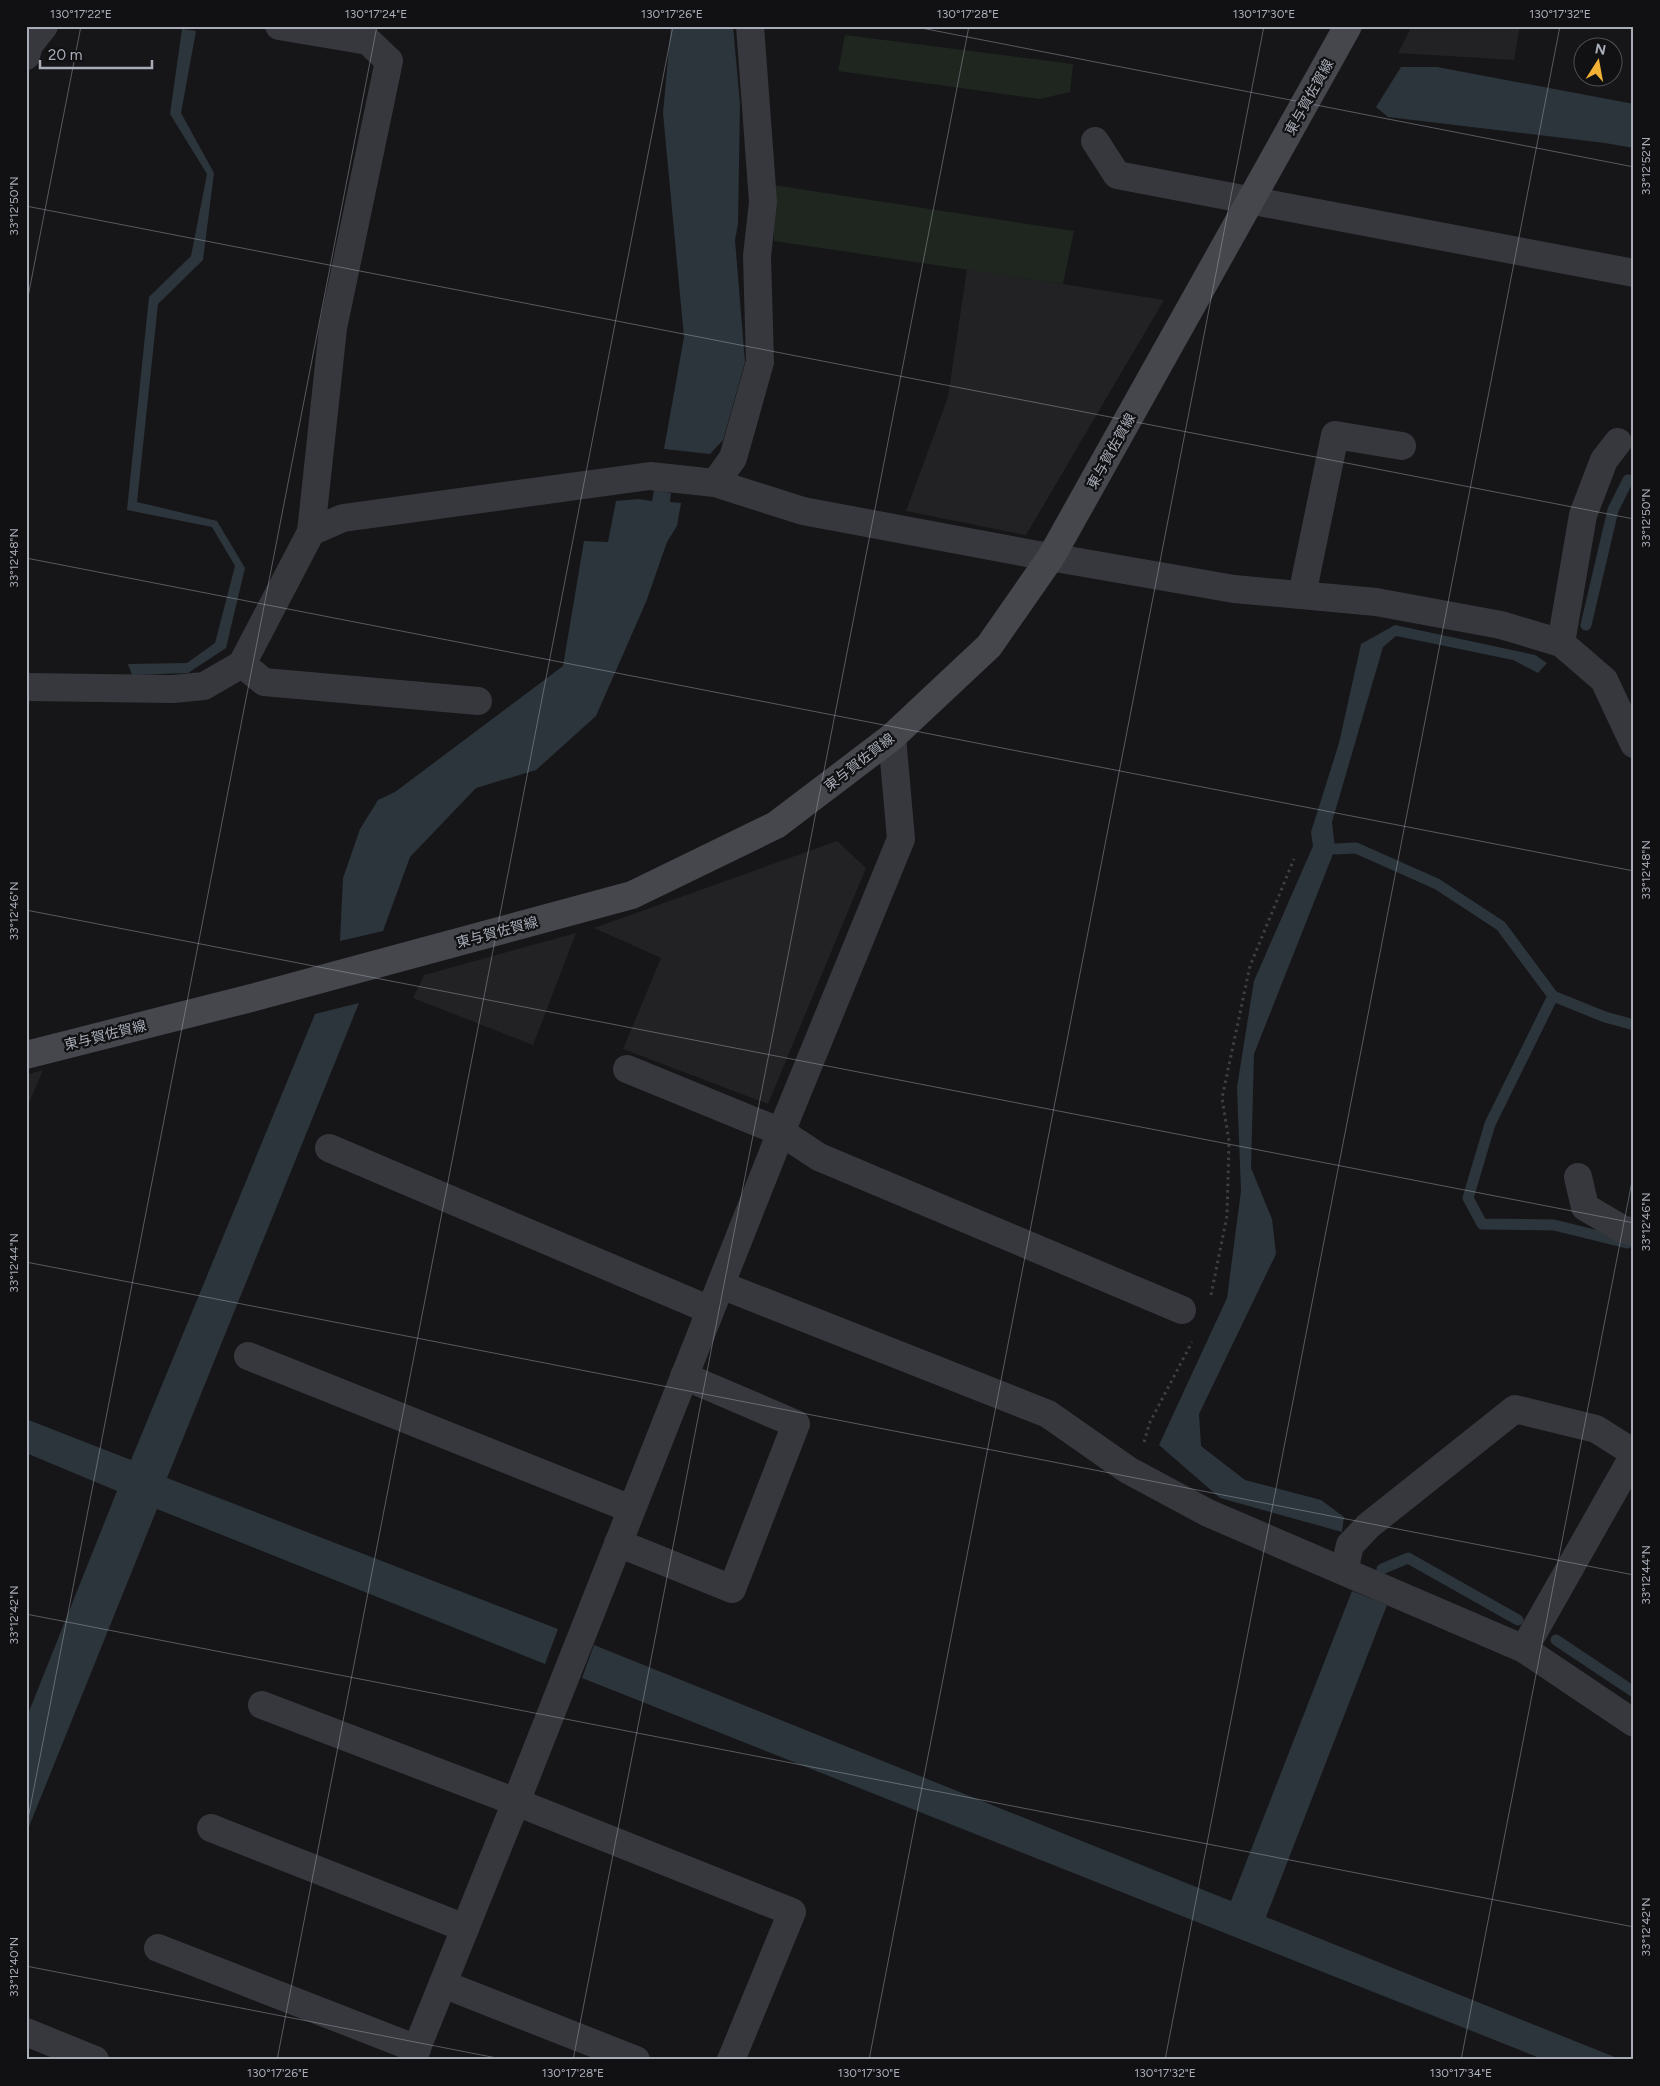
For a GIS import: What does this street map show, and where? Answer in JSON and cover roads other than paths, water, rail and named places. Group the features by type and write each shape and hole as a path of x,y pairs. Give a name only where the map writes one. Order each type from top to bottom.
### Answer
{"main road":[{"name":"東与賀佐賀線","path":"26,1055 255,997 632,895 776,825 892,737 989,646 1051,557 1348,26"}],"street":[{"path":"26,56 30,45 44,26"},
{"path":"26,687 173,689 204,686 242,664 311,532 333,328 389,61 368,41 279,26"},
{"path":"715,483 733,458 760,362 757,256 763,202 750,26"},
{"path":"1095,141 1117,176 1634,274"},
{"path":"1302,595 1335,434 1402,446"},
{"path":"1561,643 1583,515 1604,460 1618,442"},
{"path":"311,532 343,518 650,476 715,483 803,511 1051,557 1234,589 1376,602 1501,625 1561,643 1604,680 1634,744"},
{"path":"242,664 264,682 478,702"},
{"path":"158,1948 414,2054 516,1802 781,1132 900,839 892,737"},
{"path":"627,1069 781,1132 819,1158 1182,1310"},
{"path":"329,1148 710,1310"},
{"path":"1578,1178 1585,1207 1622,1229 1634,1232"},
{"path":"721,1285 1048,1414 1134,1474 1208,1512 1524,1649 1634,1723"},
{"path":"248,1356 631,1509"},
{"path":"618,1543 732,1588 736,1579 796,1424 684,1376"},
{"path":"1344,1571 1350,1545 1368,1526 1514,1409 1596,1429 1634,1454 1524,1649"},
{"path":"262,1705 516,1802 792,1912 731,2060"},
{"path":"211,1828 465,1928"},
{"path":"442,1984 636,2060"},
{"path":"26,2032 95,2060"}],"waterway":[{"path":"1586,625 1613,510 1628,480 1634,480"},
{"path":"1335,849 1356,848 1437,884 1501,926 1553,996 1490,1124 1468,1198 1482,1224 1554,1225 1627,1243"},
{"path":"1553,996 1605,1017 1634,1025"},
{"path":"1382,1569 1408,1558 1518,1620"},
{"path":"1556,1640 1634,1692"}]}
